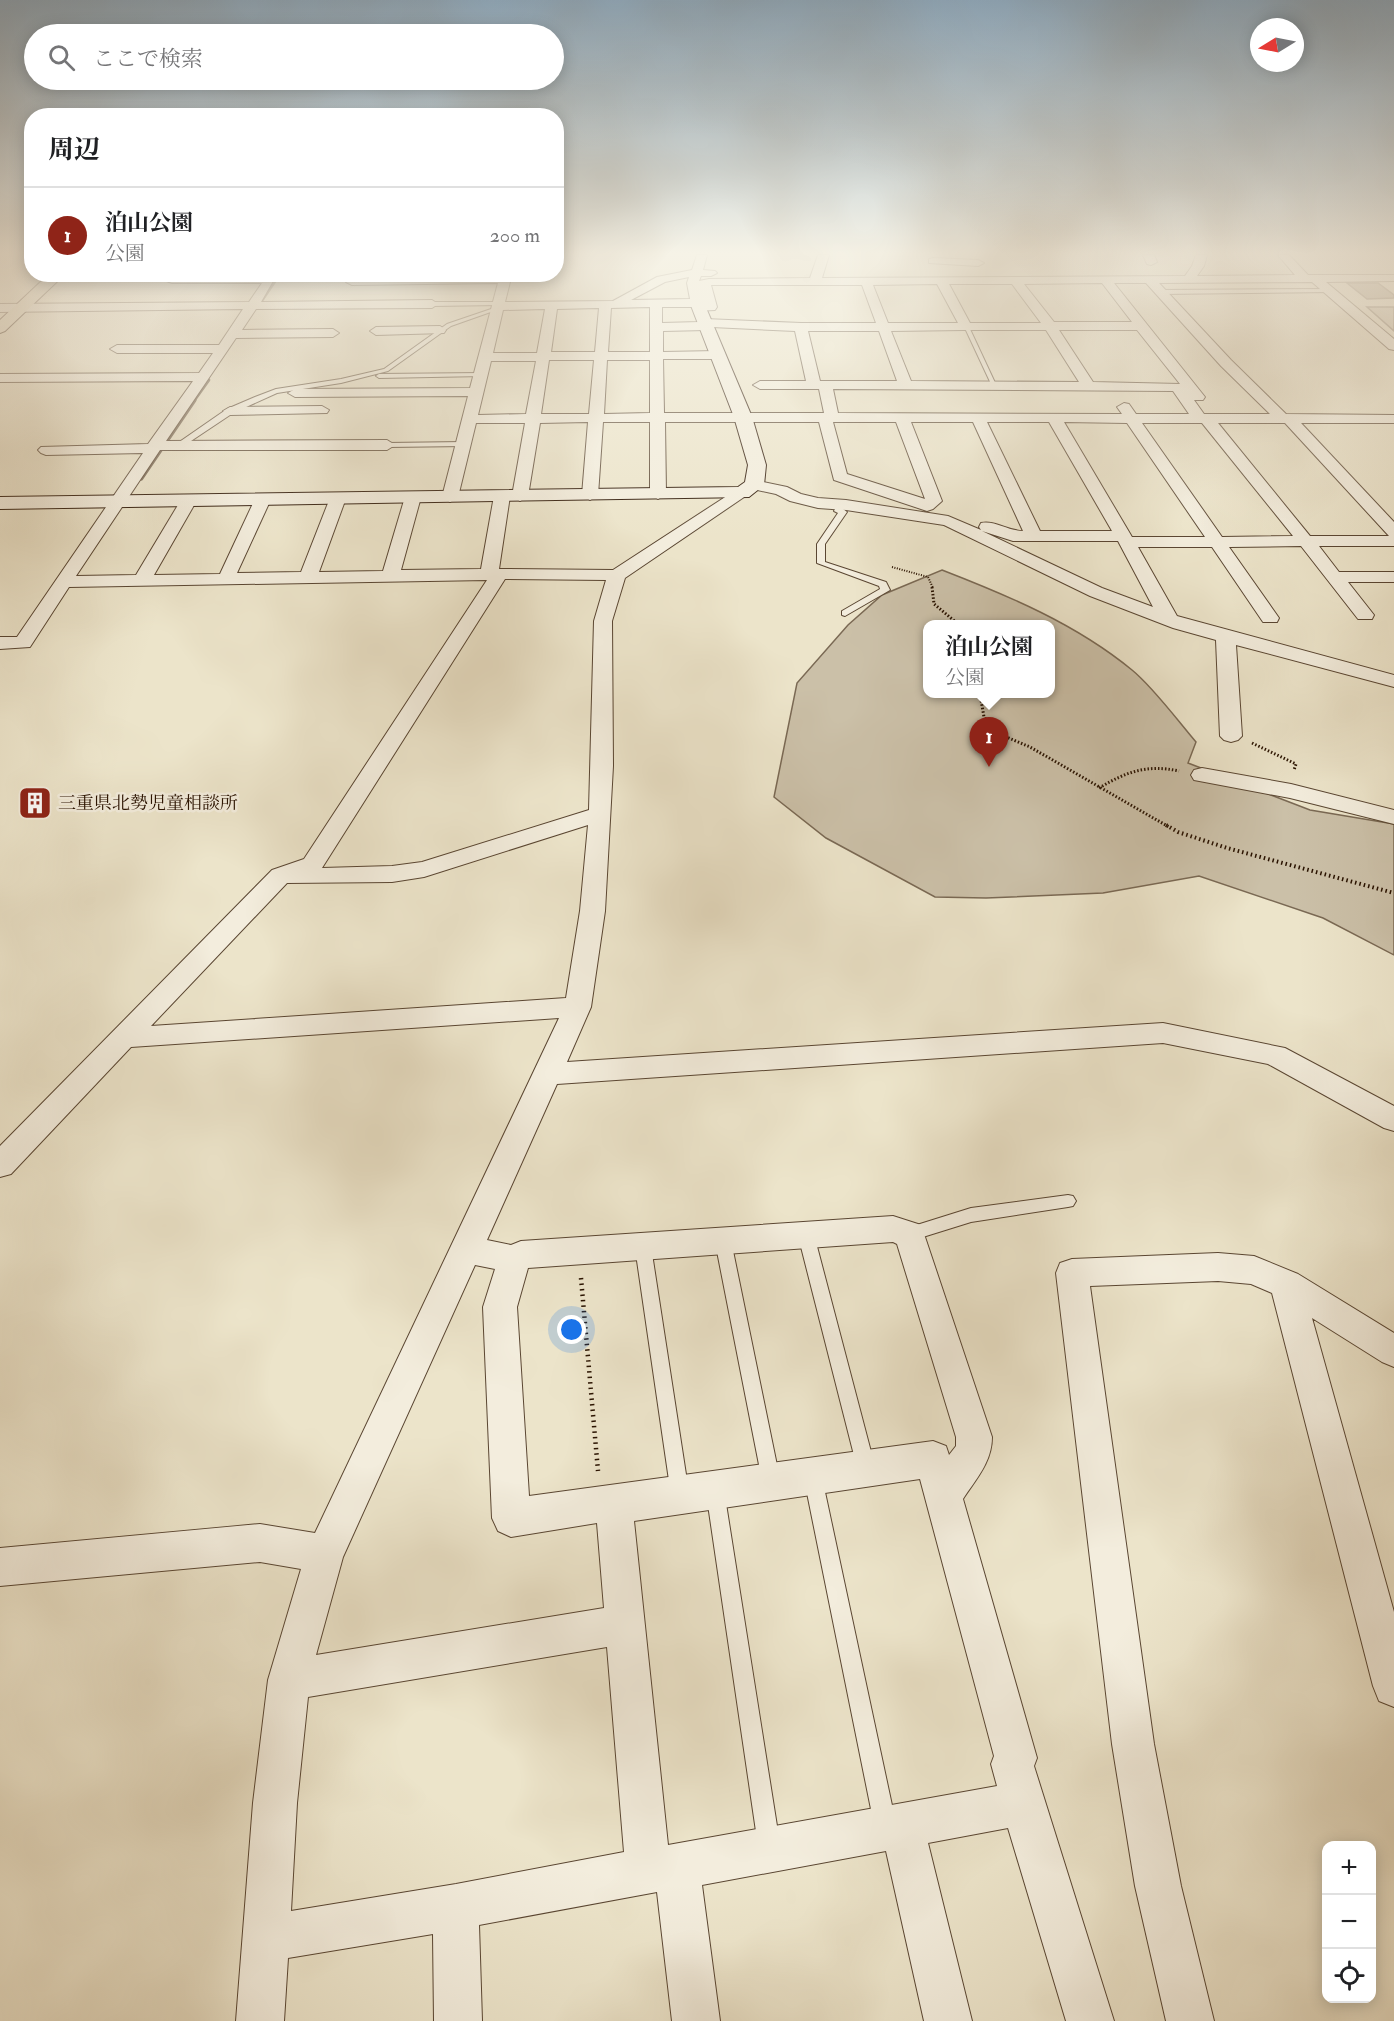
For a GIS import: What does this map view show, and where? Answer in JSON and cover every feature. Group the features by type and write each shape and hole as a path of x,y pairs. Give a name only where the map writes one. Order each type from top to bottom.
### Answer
{"street":[{"path":"0,643 23,643 116,501 161,442 222,349"},
{"path":"450,497 488,349"},
{"path":"0,1165 281,876 312,864 494,575 511,496 532,418 545,349"},
{"path":"590,495 601,349"},
{"path":"656,349 658,494"},
{"path":"63,582 617,575 748,489 758,465 743,417 715,349"},
{"path":"808,349 828,417 840,477 1013,536 1217,542 1394,541"},
{"path":"892,349 906,386"},
{"path":"1065,349 1088,386"},
{"path":"1158,349 1208,419 1365,615"},
{"path":"1213,349 1286,419 1394,532"},
{"path":"486,357 717,355"},
{"path":"0,378 202,377"},
{"path":"760,385 1177,387 1208,419"},
{"path":"1111,386 1270,618"},
{"path":"295,393 477,392"},
{"path":"230,411 324,410"},
{"path":"471,419 657,417 1394,419"},
{"path":"902,418 934,501 927,506"},
{"path":"978,418 1034,537"},
{"path":"1054,418 1150,580 1157,599 1169,619"},
{"path":"1372,419 1387,434"},
{"path":"45,450 161,442 387,445"},
{"path":"0,503 658,494 748,489 781,490 796,498 840,507 846,505 948,521 1096,592 1169,619 1226,638 1394,681"},
{"path":"390,577 414,497"},
{"path":"308,578 338,498"},
{"path":"226,579 263,499"},
{"path":"142,581 189,500"},
{"path":"260,2021 275,1803 289,1680 325,1554 465,1249 549,1074 578,1007 592,922 604,744 603,621 617,575"},
{"path":"1334,577 1394,577"},
{"path":"1226,638 1231,736"},
{"path":"1202,775 1291,791 1394,817"},
{"path":"281,876 392,874 424,869 599,814"},
{"path":"121,1038 578,1007"},
{"path":"549,1074 1163,1033 1275,1055 1394,1120"},
{"path":"943,1495 975,1451 974,1437 910,1234 893,1229 520,1255 514,1259 500,1307 511,1518 933,1459 1016,1758 1012,1764 1090,2021"},
{"path":"465,1249 514,1259"},
{"path":"1190,2021 1158,1886 1133,1744 1072,1273 1218,1267 1254,1270 1286,1284 1394,1352"},
{"path":"1286,1284 1394,1686"},
{"path":"607,1505 662,1868 696,2021"},
{"path":"0,1568 260,1543 325,1554"},
{"path":"289,1680 626,1624"},
{"path":"266,1938 456,1907 1023,1803"},
{"path":"894,1827 948,2021"},
{"path":"456,1907 458,2021"}],"lane":[{"path":"161,442 276,391 386,370 416,349"},
{"path":"977,349 995,386"},
{"path":"362,376 482,375"},
{"path":"387,445 464,444"},
{"path":"840,507 838,511 843,512 821,544 822,563 883,584 885,590 845,613"},
{"path":"910,1234 971,1215 1068,1201"},
{"path":"806,1235 866,1469"},
{"path":"723,1241 772,1483"},
{"path":"643,1247 698,1493 770,1850"},
{"path":"813,1477 894,1827"}],"path":[{"path":"886,566 928,577 933,588 934,604 953,620"},
{"path":"981,698 983,716 990,728 1011,741 1030,747 1178,832 1394,893"},
{"path":"1231,736 1240,737 1296,764 1291,779 1291,791"},
{"path":"1098,788 1130,771 1156,766 1202,775"},
{"path":"578,1251 607,1505"}],"shaded area":[{"path":"942,570 1017,601 1041,612 1065,625 1111,654 1140,677 1157,695 1196,742 1188,763 1310,810 1394,824 1394,955 1323,918 1199,876 1103,893 986,898 935,897 826,838 774,797 797,683 848,625 882,595"}],"waterway":[{"path":"193,401 208,380"},
{"path":"141,478 194,400"}],"place":[{"name":"泊山公園","path":"989,767"},
{"name":"三重県北勢児童相談所","path":"35,803"}]}
